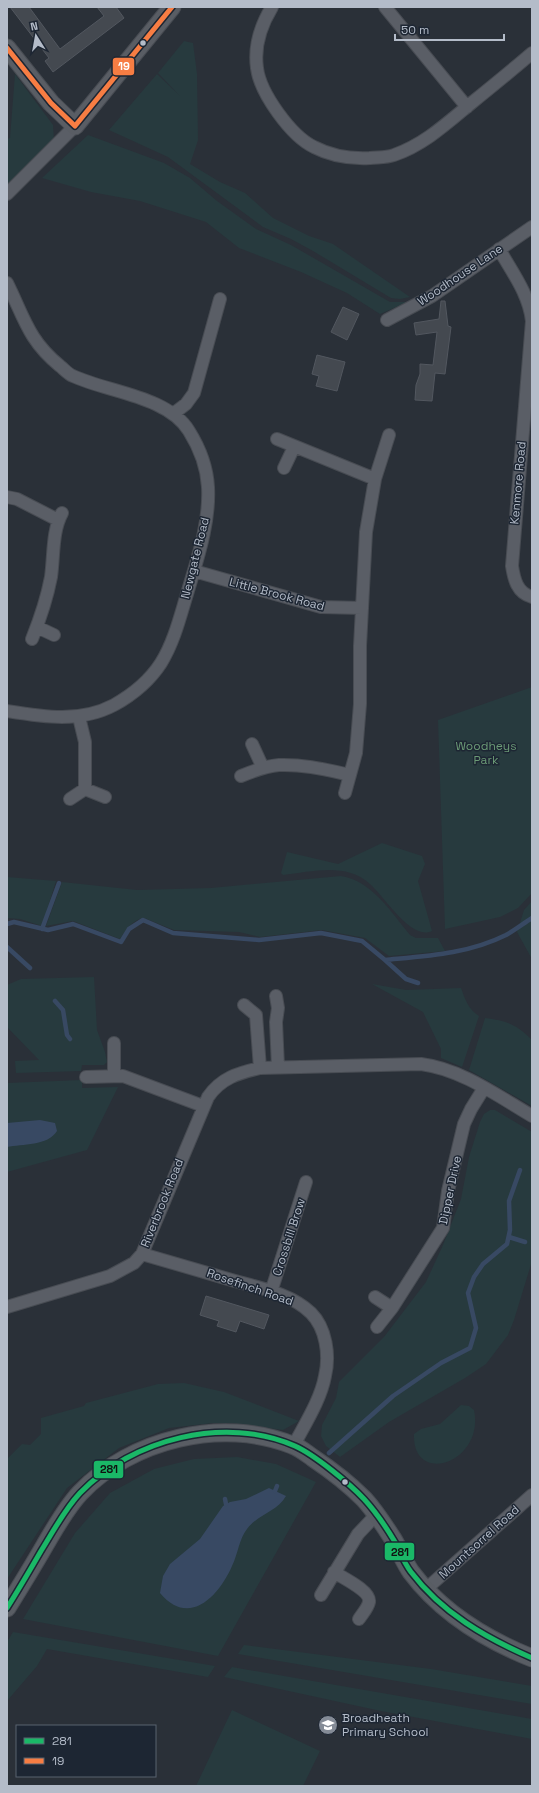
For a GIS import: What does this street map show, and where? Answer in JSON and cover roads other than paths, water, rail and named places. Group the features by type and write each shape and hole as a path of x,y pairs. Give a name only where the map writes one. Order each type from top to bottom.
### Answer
{"street":[{"path":"7,194 75,126 172,7"},
{"path":"272,7 260,31 256,50 257,69 264,89 274,108 292,129 312,147 336,156 364,158 392,156 411,149 433,136 532,53"},
{"path":"385,7 467,107"},
{"path":"7,48 51,103 75,126"},
{"name":"Woodhouse Lane","path":"387,320 432,296 532,227"},
{"name":"Kenmore Road","path":"499,249 527,296 531,308 532,321 512,566 514,579 519,589 532,597"},
{"name":"Newgate Road","path":"7,283 34,340 47,355 72,376 144,400 173,414 188,429 205,466 208,485 205,529 175,634 161,663 145,682 130,695 114,705 79,717 33,716 7,711"},
{"path":"173,414 186,404 194,393 220,299"},
{"path":"345,793 356,753 360,711 362,608 366,532 375,479 389,435"},
{"path":"277,439 375,479"},
{"path":"284,468 294,447"},
{"path":"7,497 17,499 60,516 50,580 37,627 32,639"},
{"name":"Little Brook Road","path":"194,571 321,607 362,608"},
{"path":"37,627 54,635"},
{"path":"79,717 85,742 85,789"},
{"path":"252,744 263,768"},
{"path":"241,776 263,768 279,765 302,766 350,774"},
{"path":"85,789 105,797"},
{"path":"70,799 85,789"},
{"path":"276,996 278,1008 276,1022 278,1067"},
{"path":"244,1005 256,1015 260,1068"},
{"path":"114,1043 114,1075"},
{"name":"Riverbrook Road","path":"7,1308 110,1276 125,1270 134,1263 142,1254 203,1106 219,1083 239,1073 260,1068 278,1067 421,1064 432,1066 484,1088 532,1116"},
{"path":"86,1077 114,1075 138,1081 203,1106"},
{"name":"Dipper Drive","path":"377,1327 392,1308 443,1228 448,1191 464,1124 484,1088"},
{"name":"Crossbill Brow","path":"271,1292 306,1182"},
{"name":"Rosefinch Road","path":"142,1254 271,1292 302,1305 311,1313 324,1335 327,1362 325,1377 311,1413 294,1445"},
{"path":"375,1298 392,1308"},
{"path":"7,1608 57,1525 79,1494 98,1476 124,1459 173,1440 196,1435 251,1434 294,1445 348,1484 376,1515 392,1538 411,1571 426,1589 453,1613 485,1635 509,1649 532,1658"},
{"name":"Mountsorrel Road","path":"426,1589 532,1495"},
{"path":"321,1595 358,1534 376,1515"},
{"path":"334,1572 364,1592 368,1597 369,1603 359,1619"}],"water":[{"path":"40,1120 55,1123 57,1131 53,1136 34,1144 7,1147 7,1123"},
{"path":"269,1488 286,1496 278,1506 256,1520 244,1533 234,1561 226,1577 211,1597 202,1604 192,1608 182,1608 171,1603 160,1593 163,1576 170,1564 200,1539 223,1506 230,1502 246,1499"}],"waterway":[{"path":"42,929 59,883"},
{"path":"7,924 14,922 48,930 73,924 121,942 129,929 143,920 173,933 259,940 321,933 362,941 385,960 447,953 477,946 506,935 532,918"},
{"path":"7,947 30,968"},
{"path":"385,960 406,979 418,983"},
{"path":"55,1001 63,1010 67,1035 70,1039"},
{"path":"329,1453 393,1396 441,1363 470,1348 476,1328 468,1293 474,1277 483,1264 507,1244 510,1230 509,1201 520,1170"},
{"path":"509,1237 525,1242"},
{"path":"275,1491 277,1486"},
{"path":"225,1499 226,1504"}],"place":[{"name":"Broadheath Primary School","path":"328,1725"}],"park label":[{"name":"Woodheys Park","path":"486,753"}]}
